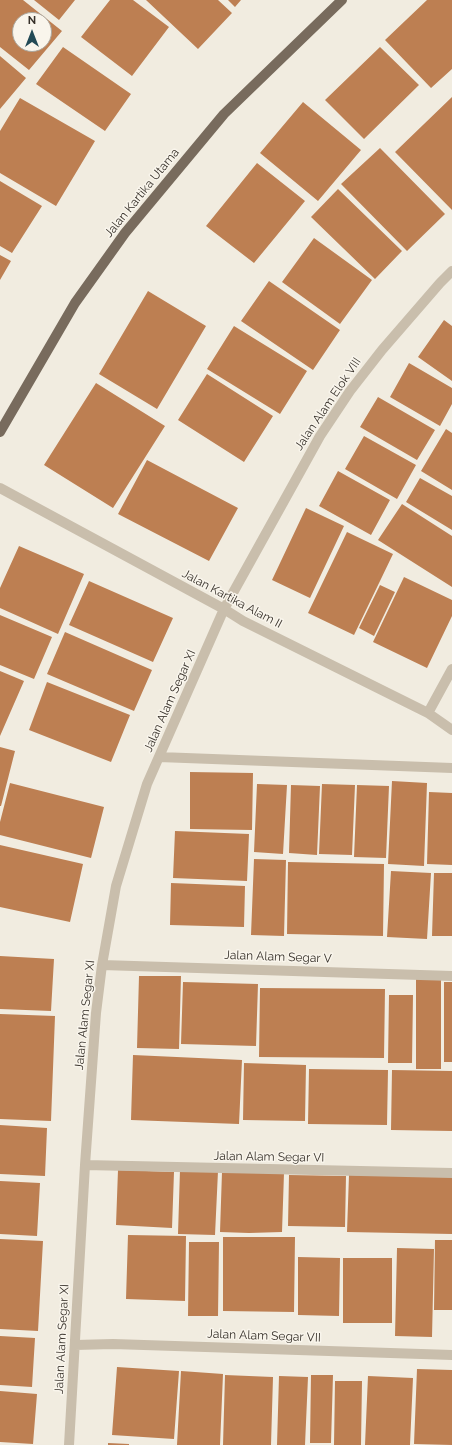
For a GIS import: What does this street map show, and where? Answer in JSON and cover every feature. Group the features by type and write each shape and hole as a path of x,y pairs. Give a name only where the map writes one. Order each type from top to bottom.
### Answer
{"main road":[{"name":"Jalan Kartika Utama","path":"0,432 75,303 125,233 224,114 342,0"}],"street":[{"name":"Jalan Alam Elok VIII","path":"224,609 320,436 350,391 382,350 452,271"},
{"name":"Jalan Kartika Alam II","path":"0,488 224,609 243,621 428,713 452,730"},
{"name":"Jalan Alam Segar XI","path":"69,1445 85,1165 96,1013 102,965 116,886 147,784 224,609"},
{"path":"428,713 452,669"},
{"path":"159,757 452,768"},
{"name":"Jalan Alam Segar V","path":"102,965 452,976"},
{"name":"Jalan Alam Segar VI","path":"85,1165 452,1173"},
{"name":"Jalan Alam Segar VII","path":"75,1345 113,1344 452,1355"}],"building":[{"path":"0,0 23,0 38,12 12,12 12,52 44,52 29,70 0,47"},
{"path":"34,0 75,0 59,20 52,14 52,12 49,12"},
{"path":"110,0 133,0 169,27 132,76 81,37"},
{"path":"146,0 218,0 232,13 198,49"},
{"path":"228,0 241,0 235,7"},
{"path":"427,0 452,0 452,69 431,88 385,40"},
{"path":"52,23 62,31 52,43"},
{"path":"63,47 131,94 105,131 36,84"},
{"path":"380,47 419,85 364,139 325,100"},
{"path":"0,56 26,78 0,109"},
{"path":"452,97 452,210 395,152"},
{"path":"20,98 95,141 56,206 0,173 0,131"},
{"path":"303,102 361,150 318,201 260,153"},
{"path":"380,148 445,214 407,251 341,184"},
{"path":"257,163 305,201 254,263 206,226"},
{"path":"0,181 42,206 12,253 0,246"},
{"path":"338,189 402,251 375,279 311,217"},
{"path":"314,238 372,280 340,324 282,282"},
{"path":"0,255 11,261 0,280"},
{"path":"269,281 340,330 313,370 241,321"},
{"path":"148,291 206,326 157,409 99,374"},
{"path":"444,320 452,326 452,381 418,357"},
{"path":"234,326 307,371 280,414 207,369"},
{"path":"409,363 452,388 452,404 440,426 390,397"},
{"path":"207,374 273,416 244,462 178,420"},
{"path":"96,383 165,426 113,508 44,465"},
{"path":"378,397 435,430 417,460 360,427"},
{"path":"446,429 452,433 452,490 421,471"},
{"path":"364,436 416,465 397,499 345,469"},
{"path":"147,460 238,508 209,561 118,514"},
{"path":"338,471 390,500 371,535 319,506"},
{"path":"420,478 452,496 452,530 406,502"},
{"path":"402,504 452,536 452,587 378,540"},
{"path":"306,508 344,526 310,598 272,580"},
{"path":"347,532 393,554 354,635 308,613"},
{"path":"19,546 84,574 58,634 0,608 0,588"},
{"path":"404,577 452,600 452,616 427,668 373,642"},
{"path":"89,581 173,618 153,662 69,625"},
{"path":"380,585 395,592 374,636 359,628"},
{"path":"0,615 52,637 34,679 0,665"},
{"path":"65,632 152,670 134,711 47,674"},
{"path":"0,671 24,681 0,736"},
{"path":"47,682 130,715 111,762 29,730"},
{"path":"0,747 15,751 1,806 0,806"},
{"path":"190,772 253,773 252,830 190,829"},
{"path":"392,781 427,783 424,866 388,864"},
{"path":"10,783 104,807 91,858 0,835 0,822"},
{"path":"257,784 287,785 283,854 254,852"},
{"path":"322,784 355,785 352,855 319,854"},
{"path":"291,785 320,786 317,855 289,853"},
{"path":"357,785 389,786 386,858 354,857"},
{"path":"429,792 452,793 452,865 427,864"},
{"path":"175,831 249,834 247,881 173,878"},
{"path":"0,845 83,864 70,922 0,907"},
{"path":"254,859 286,860 284,936 251,935"},
{"path":"288,862 384,864 383,936 287,934"},
{"path":"391,871 431,873 427,939 387,937"},
{"path":"434,873 452,873 452,936 432,936"},
{"path":"171,883 245,886 244,927 170,925"},
{"path":"0,956 54,959 51,1011 0,1009"},
{"path":"139,976 181,976 179,1049 137,1048"},
{"path":"416,979 441,979 441,1069 416,1069"},
{"path":"183,982 258,984 256,1046 181,1044"},
{"path":"444,982 452,982 452,1062 444,1062"},
{"path":"260,988 385,989 384,1058 259,1057"},
{"path":"389,995 413,995 412,1063 388,1063"},
{"path":"0,1014 55,1016 51,1121 0,1119"},
{"path":"133,1055 242,1060 239,1124 131,1120"},
{"path":"244,1063 306,1065 305,1121 243,1120"},
{"path":"309,1069 388,1070 387,1125 308,1124"},
{"path":"392,1070 452,1071 452,1131 391,1130"},
{"path":"0,1125 47,1128 45,1176 0,1174"},
{"path":"118,1170 174,1172 172,1228 116,1225"},
{"path":"180,1170 218,1171 215,1235 178,1234"},
{"path":"222,1172 284,1173 282,1232 220,1232"},
{"path":"289,1175 346,1176 345,1227 288,1226"},
{"path":"349,1175 452,1177 452,1234 347,1232"},
{"path":"0,1181 40,1183 37,1236 0,1234"},
{"path":"128,1235 186,1236 185,1301 126,1299"},
{"path":"223,1237 295,1237 294,1312 223,1311"},
{"path":"0,1239 43,1241 38,1331 0,1329"},
{"path":"435,1240 452,1240 452,1310 434,1310"},
{"path":"189,1242 219,1242 218,1316 188,1316"},
{"path":"397,1248 434,1249 432,1337 395,1336"},
{"path":"298,1257 340,1258 339,1316 298,1315"},
{"path":"343,1258 392,1258 392,1323 343,1323"},
{"path":"0,1336 35,1338 32,1387 0,1385"},
{"path":"117,1367 179,1371 174,1439 112,1435"},
{"path":"417,1369 452,1370 452,1445 414,1444"},
{"path":"181,1371 223,1374 220,1445 177,1445"},
{"path":"225,1375 273,1377 271,1445 223,1445"},
{"path":"311,1375 333,1375 331,1443 310,1443"},
{"path":"279,1376 308,1377 305,1445 277,1445"},
{"path":"368,1376 413,1378 410,1445 365,1445"},
{"path":"335,1381 362,1381 361,1445 334,1445"},
{"path":"0,1391 37,1394 33,1444 0,1442"},
{"path":"108,1443 129,1444 129,1445 108,1445"}]}
